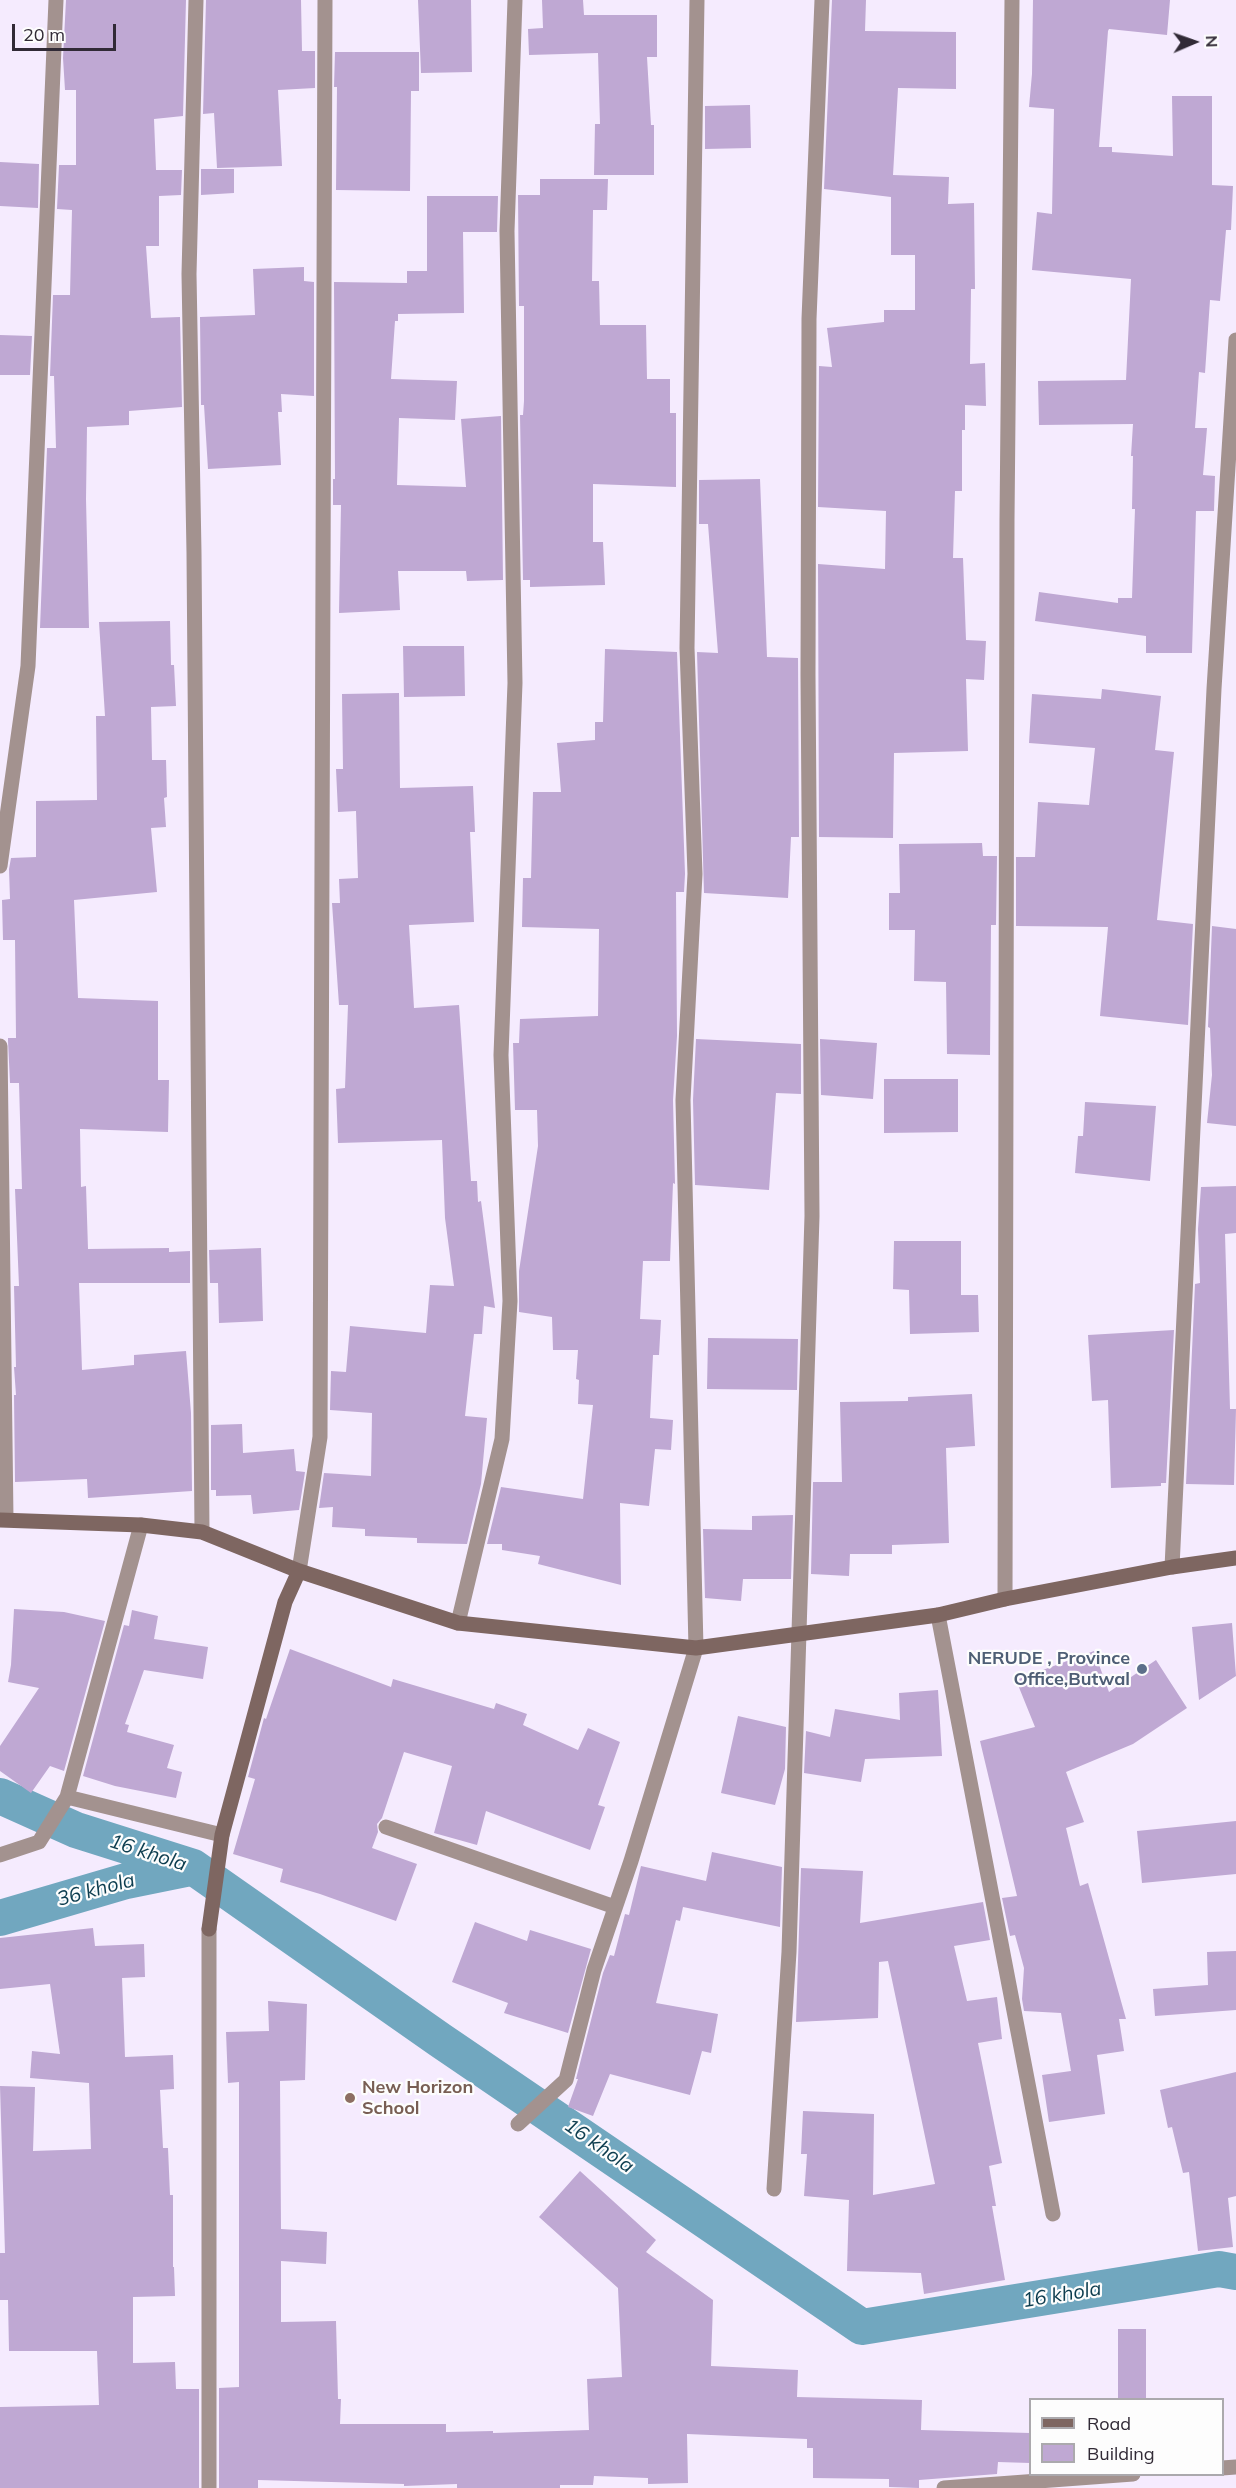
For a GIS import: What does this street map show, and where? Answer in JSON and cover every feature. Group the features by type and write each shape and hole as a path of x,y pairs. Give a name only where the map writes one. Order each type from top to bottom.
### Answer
{"street":[{"path":"0,866 28,666 56,0"},
{"path":"196,0 189,274 194,553 202,1532"},
{"path":"209,2488 209,1929 222,1835 285,1602 299,1571 320,1437 325,0"},
{"path":"458,1623 502,1439 510,1301 501,1055 515,683 507,231 515,0"},
{"path":"518,2124 566,2080 594,1970 696,1648 682,1100 695,874 687,648 698,0"},
{"path":"774,2189 789,1952 812,1216 807,675 809,319 822,0"},
{"path":"1005,1599 1007,520 1012,0"},
{"path":"1172,1567 1214,689 1236,340"},
{"path":"0,1046 3,1519 141,1525 202,1532 299,1571 458,1623 696,1648 938,1615 1005,1599 1172,1567 1236,1558"},
{"path":"0,1855 39,1842 67,1797 141,1525"},
{"path":"938,1615 1053,2214"},
{"path":"67,1797 222,1835"},
{"path":"386,1827 615,1906"},
{"path":"944,2488 1118,2476"}],"building":[{"path":"66,0 186,0 183,116 154,119 156,170 182,170 181,195 159,196 159,246 146,246 151,318 180,317 182,407 129,411 129,425 87,427 89,628 40,628 47,448 56,448 54,376 50,376 53,295 70,295 72,210 57,209 59,165 76,165 76,90 65,90 63,58"},
{"path":"206,0 301,0 302,51 315,51 315,88 278,90 282,166 217,168 214,113 203,114"},
{"path":"418,0 471,0 472,72 421,73"},
{"path":"542,0 583,0 584,15 657,15 657,57 647,57 651,125 654,125 654,175 594,175 595,124 600,124 598,53 529,55 528,29 543,28"},
{"path":"832,0 866,0 865,31 956,32 956,89 898,88 893,175 949,177 948,204 974,203 975,289 971,289 970,364 985,363 986,406 965,405 965,430 962,430 962,491 955,491 953,558 963,558 966,640 986,641 984,680 966,679 968,751 894,753 893,838 819,837 818,564 885,569 886,511 818,507 819,366 832,367 827,328 884,322 884,310 915,310 915,255 891,255 891,197 824,189"},
{"path":"1033,0 1170,0 1167,35 1109,29 1108,31 1099,147 1112,147 1112,152 1173,156 1172,96 1212,96 1212,185 1233,186 1231,230 1226,230 1220,301 1210,300 1205,373 1199,372 1195,428 1207,428 1203,475 1215,476 1214,511 1196,511 1192,653 1146,653 1146,636 1035,621 1039,592 1118,603 1118,598 1132,598 1135,509 1132,509 1133,424 1039,425 1038,381 1126,380 1131,279 1032,270 1037,212 1052,214 1054,109 1029,107"},
{"path":"335,52 419,52 419,91 411,91 410,191 336,190"},
{"path":"750,105 751,148 705,149 705,106"},
{"path":"0,162 39,164 38,208 0,206"},
{"path":"201,169 234,169 234,193 201,195"},
{"path":"540,179 608,179 607,210 593,210 592,281 599,281 600,325 646,325 647,379 670,379 670,413 676,413 676,487 593,484 593,542 603,542 605,585 530,587 530,580 523,580 520,415 523,415 524,401 524,306 519,306 518,195 540,195"},
{"path":"427,196 498,196 497,232 463,232 464,313 398,314 398,321 395,321 391,379 457,381 455,420 399,418 397,485 466,487 461,419 501,416 503,580 467,581 466,571 398,571 400,610 339,613 341,505 333,505 333,479 335,479 334,282 407,283 407,271 427,271"},
{"path":"304,267 304,281 314,282 314,396 281,394 282,412 278,412 281,465 208,469 204,405 201,405 200,317 255,315 253,269"},
{"path":"0,335 32,336 30,375 0,375"},
{"path":"760,479 767,657 798,658 799,837 791,837 788,898 704,893 697,652 718,653 708,524 699,524 699,480"},
{"path":"170,621 171,665 174,665 176,706 151,707 152,760 166,760 167,797 164,798 166,827 151,828 157,892 74,900 78,998 158,1001 158,1080 169,1080 168,1132 80,1129 81,1187 86,1186 88,1249 169,1248 169,1252 190,1251 190,1283 79,1283 82,1370 134,1365 134,1355 186,1351 191,1413 192,1491 88,1498 87,1479 15,1482 14,1286 19,1286 15,1189 22,1189 19,1083 10,1083 8,1041 8,1038 16,1038 15,940 3,940 2,900 10,899 11,858 36,857 36,801 97,800 96,716 105,716 99,622"},
{"path":"403,646 464,646 465,696 404,697"},
{"path":"605,649 677,652 685,874 684,892 676,892 677,1036 673,1100 675,1184 673,1183 670,1261 643,1261 640,1319 661,1320 659,1355 653,1355 650,1418 673,1420 671,1450 655,1449 649,1506 620,1503 621,1585 538,1564 540,1556 502,1550 502,1544 487,1544 501,1487 583,1499 593,1405 578,1404 579,1380 576,1379 578,1350 553,1350 552,1317 519,1312 519,1271 538,1146 537,1110 515,1110 513,1043 519,1043 520,1019 598,1016 599,929 522,927 523,878 531,878 533,792 561,792 557,743 595,740 595,722 603,722"},
{"path":"1102,689 1161,696 1155,750 1174,752 1157,920 1193,924 1188,1025 1100,1016 1108,927 1016,926 1016,857 1035,857 1038,802 1089,805 1095,748 1029,743 1032,694 1101,699"},
{"path":"399,693 400,788 473,786 475,832 470,832 474,922 409,925 414,1008 459,1005 471,1181 477,1181 478,1202 481,1201 495,1308 484,1306 482,1334 474,1334 465,1416 487,1418 481,1484 467,1544 417,1543 417,1538 365,1536 365,1529 332,1527 333,1507 319,1508 324,1473 371,1476 372,1413 330,1410 331,1371 346,1372 350,1326 426,1333 430,1285 454,1286 445,1218 442,1140 338,1143 336,1089 345,1088 348,1005 339,1005 332,903 340,903 339,879 358,878 356,811 338,812 336,769 343,769 342,694"},
{"path":"982,843 983,856 997,856 996,925 991,925 990,1055 947,1054 946,982 914,981 915,930 889,930 889,893 900,893 899,844"},
{"path":"1212,926 1236,929 1236,1126 1207,1123 1212,1075 1210,1028 1208,1027"},
{"path":"696,1039 801,1044 801,1094 776,1093 769,1190 695,1185 693,1100"},
{"path":"820,1039 877,1043 873,1099 821,1095"},
{"path":"884,1079 958,1079 958,1132 884,1133"},
{"path":"1085,1102 1156,1106 1150,1181 1075,1173 1078,1136 1083,1136"},
{"path":"1236,1186 1236,1233 1225,1234 1230,1409 1236,1409 1234,1485 1186,1484 1195,1284 1200,1283 1198,1229 1201,1187"},
{"path":"894,1241 961,1241 961,1295 978,1295 979,1332 910,1334 909,1290 893,1289"},
{"path":"261,1248 263,1321 219,1323 218,1283 210,1283 209,1250"},
{"path":"1174,1330 1166,1483 1161,1483 1161,1486 1111,1488 1108,1400 1092,1401 1088,1335"},
{"path":"708,1338 798,1339 797,1390 707,1389"},
{"path":"972,1394 975,1446 946,1448 949,1543 892,1545 892,1554 850,1554 849,1576 811,1574 813,1482 842,1482 840,1402 908,1401 908,1397"},
{"path":"242,1424 243,1453 294,1449 296,1471 305,1472 299,1510 253,1514 251,1495 216,1496 216,1490 211,1490 211,1425"},
{"path":"793,1515 791,1579 743,1579 741,1601 705,1598 703,1529 752,1530 752,1516"},
{"path":"14,1609 64,1612 105,1621 64,1771 50,1766 31,1793 0,1771 0,1746 39,1688 8,1682"},
{"path":"132,1610 158,1616 154,1639 208,1647 203,1679 144,1670 125,1724 129,1725 127,1732 174,1745 167,1768 182,1772 176,1798 115,1786 83,1776 124,1625 129,1626"},
{"path":"1232,1623 1236,1676 1199,1700 1192,1627"},
{"path":"290,1649 391,1687 393,1679 494,1709 496,1703 527,1714 523,1725 578,1750 588,1728 620,1742 598,1805 605,1807 590,1850 486,1811 477,1845 434,1833 452,1766 404,1752 382,1818 377,1824 378,1832 372,1848 417,1864 396,1921 280,1882 283,1869 233,1854 255,1779 248,1777 264,1718 266,1719"},
{"path":"1094,1651 1109,1692 1156,1660 1187,1708 1133,1744 1066,1772 1084,1822 1066,1828 1080,1886 1088,1883 1126,2019 1119,2019 1124,2051 1097,2055 1105,2114 1049,2122 1042,2075 1071,2071 1061,2013 1024,2011 1022,1999 1024,1968 1015,1935 1010,1936 1002,1898 1017,1896 980,1741 1035,1727 1016,1680"},
{"path":"938,1690 942,1756 865,1759 861,1782 804,1773 806,1731 830,1737 835,1709 900,1720 899,1693"},
{"path":"738,1716 786,1727 785,1769 775,1805 721,1793"},
{"path":"1236,1821 1236,1874 1142,1883 1137,1831"},
{"path":"712,1852 782,1867 780,1927 683,1907 680,1921 676,1920 656,2003 718,2014 711,2053 702,2051 690,2095 610,2074 593,2116 568,2107 578,2079 576,2079 603,1973 610,1955 614,1956 625,1914 629,1915 641,1866 706,1881"},
{"path":"801,1868 863,1871 860,1923 983,1902 990,1940 954,1946 967,2001 997,1997 1002,2039 978,2043 1002,2163 989,2166 996,2206 992,2206 1005,2280 924,2294 921,2273 847,2271 849,2200 804,2196 807,2154 801,2154 803,2111 874,2114 873,2195 935,2184 888,1961 879,1962 878,2018 796,2022"},
{"path":"475,1922 527,1941 530,1930 591,1949 568,2033 504,2013 508,2003 452,1982"},
{"path":"93,1928 95,1946 144,1944 145,1977 122,1978 125,2057 173,2055 174,2089 160,2090 163,2148 168,2148 170,2195 173,2195 175,2296 133,2297 133,2363 175,2362 176,2389 199,2389 199,2488 0,2488 0,2407 99,2405 97,2351 9,2351 8,2300 0,2300 0,2253 5,2253 0,2086 35,2087 33,2151 91,2149 89,2083 30,2078 32,2051 60,2054 50,1984 0,1989 0,1938"},
{"path":"1236,1951 1236,2010 1155,2016 1153,1989 1208,1985 1207,1952"},
{"path":"268,2001 307,2004 305,2080 280,2081 281,2229 327,2232 326,2264 281,2261 281,2322 336,2321 338,2399 341,2399 340,2424 446,2424 446,2432 589,2430 587,2379 622,2377 618,2288 539,2217 580,2171 656,2240 646,2252 713,2300 711,2366 798,2370 797,2397 922,2400 921,2430 1029,2433 1029,2463 998,2462 997,2474 919,2480 919,2488 889,2487 889,2479 813,2478 813,2448 807,2448 807,2439 687,2434 688,2483 648,2484 648,2478 594,2476 593,2485 560,2485 560,2488 457,2488 457,2484 404,2486 404,2484 258,2480 258,2488 219,2488 219,2388 239,2387 239,2082 228,2083 226,2032 269,2031"},
{"path":"1236,2072 1236,2196 1228,2198 1233,2247 1198,2251 1189,2172 1183,2173 1172,2127 1168,2128 1160,2090"},
{"path":"1118,2329 1146,2329 1146,2398 1118,2398"}],"waterway":[{"name":"16 khola","path":"0,1796 76,1830 193,1867 440,2040 862,2327 1219,2269 1236,2272"},
{"name":"36 khola","path":"0,1918 126,1881 190,1868"}],"place":[{"name":"NERUDE , Province Office,Butwal","path":"1142,1669"},
{"name":"New Horizon School","path":"350,2098"}]}
